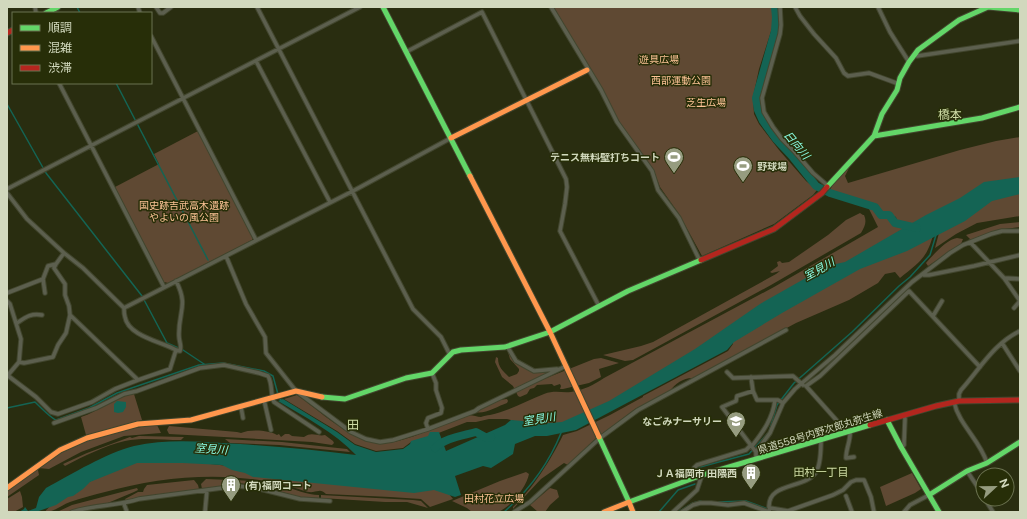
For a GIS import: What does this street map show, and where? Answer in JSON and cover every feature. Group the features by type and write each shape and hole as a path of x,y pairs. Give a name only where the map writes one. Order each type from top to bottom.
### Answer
{"street":[{"path":"48,12 58,7"},
{"path":"156,7 160,13 163,13 171,7"},
{"path":"257,7 413,309 441,337 450,355"},
{"path":"7,189 360,7"},
{"path":"383,7 550,332 565,367 630,502 633,512"},
{"path":"480,7 566,179 566,198 560,231 599,306"},
{"path":"551,7 587,70 601,90 617,122 652,171 658,190 679,218 700,261"},
{"path":"780,7 780,34 762,98 764,112 782,139 813,173 827,185"},
{"path":"796,7 800,16 836,58 844,73 848,76 869,73 899,84"},
{"path":"878,7 890,32 909,62"},
{"path":"7,488 60,450 87,438 138,424 191,420 296,391 308,392 324,398 345,399 406,378 432,373 453,352 507,346 550,332 628,291 774,229 822,193 827,185 874,136 882,114 897,90 900,78 918,50 964,17 988,7 1020,10"},
{"path":"406,52 482,12"},
{"path":"152,38 256,240"},
{"path":"915,55 917,56 1020,41"},
{"path":"256,61 330,202"},
{"path":"124,308 353,191 451,138 587,70"},
{"path":"60,84 164,287"},
{"path":"874,136 982,118 1020,107"},
{"path":"7,194 27,220 64,253 84,268 124,308 125,318 128,325 146,339 178,351"},
{"path":"756,452 770,433 783,403 800,383 835,354 901,292 950,253 970,242 1002,231 1020,231"},
{"path":"970,242 1004,278 1020,301 1014,308"},
{"path":"20,362 24,363 53,357 58,345 66,334 70,315 69,306 65,295 65,284 54,268 64,253"},
{"path":"923,274 929,275 1020,255"},
{"path":"226,256 246,304 265,338 266,353 296,391 351,432 366,439 380,442 387,441 428,429 475,411 565,367"},
{"path":"45,293 43,279 48,266 56,264"},
{"path":"1004,278 1020,279"},
{"path":"7,293 43,279"},
{"path":"7,301 10,304 21,338 20,362 7,375 36,397 55,414 58,414 84,406 138,380 170,369 178,351 182,346 179,337 183,300 181,291 176,281"},
{"path":"806,386 820,376 909,291 980,367"},
{"path":"933,316 942,301"},
{"path":"16,323 30,315 42,315"},
{"path":"70,315 138,380"},
{"path":"514,512 530,502 600,438 638,410 786,330"},
{"path":"987,462 984,452 963,421 956,401 961,390 980,367 1002,343 1020,331"},
{"path":"1002,343 1020,372"},
{"path":"507,346 516,362 534,371 565,367"},
{"path":"54,424 86,412 124,394 137,391 200,368 213,365 224,365 268,376 272,387 272,398 274,402 319,432"},
{"path":"727,372 733,378 793,376 800,383 806,386 848,432 850,436 846,451 846,458 854,457"},
{"path":"428,429 426,423 428,418 441,413 442,408 432,373"},
{"path":"751,377 753,392 757,400 776,400 783,403"},
{"path":"753,392 737,396 736,401 722,407 752,446 756,452 757,459"},
{"path":"264,400 271,430"},
{"path":"696,478 694,468 697,465 746,450 752,446 766,428 776,400"},
{"name":"県道558号内野次郎丸弥生線","path":"604,512 702,475 956,401 1020,400"},
{"path":"84,406 86,412"},
{"path":"241,406 243,418"},
{"path":"901,447 904,445 904,415"},
{"path":"887,420 939,512"},
{"path":"770,510 769,503 771,497 776,492 812,477 817,470 821,440"},
{"path":"904,512 910,505 967,471 987,462 1019,444"},
{"path":"967,471 975,483"},
{"path":"675,512 697,490 702,475"},
{"path":"682,512 693,505 700,503 728,505 744,503 770,510 788,511 833,495 843,490 851,482 856,480 864,480 871,497 874,512"},
{"path":"72,512 79,509 124,504 139,499 229,486 245,486 300,499 330,501"},
{"path":"205,512 207,490"},
{"path":"846,496 852,512"},
{"path":"124,504 127,512"}],"green space":[{"name":"西部運動公園","path":"553,7 772,7 773,25 759,69 753,97 754,114 759,124 779,150 806,181 817,190 813,195 774,224 702,256 679,214 660,187 653,169 618,120 608,99"},
{"name":"国史跡吉武高木遺跡 やよいの風公園","path":"198,131 253,238 252,240 168,283 164,282 115,187 159,164 154,154"},
{"path":"1020,137 1020,179 961,200 912,225 897,221 896,217 883,212 877,206 866,201 837,194 830,190 833,182 850,166 845,176 848,183 960,150"},
{"path":"1020,192 1020,216 977,223 956,234 935,248 939,233 991,199"},
{"path":"868,207 875,209 882,218 888,217 895,225 907,229 611,402 563,424 527,428 522,423 507,419 489,419 476,422 467,422 423,439 411,442 403,448 376,451 355,444 337,431 284,399 297,395 333,422 352,434 371,442 382,443 406,439 468,415 481,417 497,413 548,393 580,390 592,385 774,287 878,227"},
{"path":"860,213 864,215 865,220 861,233 771,285 633,360 625,361 603,355 653,342 776,274 780,271 770,272 778,266 777,262 789,262 828,235 846,220"},
{"path":"1020,222 1020,227 997,230 971,240 966,235 1000,224"},
{"path":"933,235 925,255 917,264 900,278 895,272 885,274 878,283 849,300 796,323 694,378 687,378 680,381 670,391 635,409 594,440 568,465 564,463 541,479 513,509 513,507 527,492 541,473 563,435 577,431 610,415 728,351 733,344 732,340 857,269"},
{"path":"957,238 963,239 961,244 928,266 926,263 936,252 949,241"},
{"path":"508,352 514,360 534,373 550,371 539,381 594,359 601,358 619,363 599,369 601,377 589,383 563,389 560,389 560,384 554,386 552,384 537,385 530,389 527,394 520,397 513,386 502,377 495,362 496,357 498,358 501,369 509,377 517,374 519,369 510,359"},
{"path":"134,394 142,420 86,435 81,417 113,401"},
{"path":"507,399 507,403 491,410 479,413 475,412 499,400"},
{"path":"157,425 161,433 124,436 81,452 49,469 38,468 67,449 92,439 118,431"},
{"path":"169,426 241,433 249,431 264,431 277,435 279,434 281,437 285,434 304,437 310,434 325,435 334,443 332,445 312,442 169,434 167,430"},
{"path":"139,436 184,437 181,440 146,439 125,441 102,448 65,466 63,464 87,453 130,437 132,438"},
{"path":"225,439 282,442 347,449 350,452 279,445 230,443"},
{"path":"165,459 435,489 449,494 453,499 430,507 421,499 326,494 321,491 309,492 272,482 224,477 200,477 128,486 78,499 52,511 45,512 50,506 72,491 114,470 134,462"},
{"path":"35,470 38,470 39,475 7,497 7,490"},
{"name":"田村花立広場","path":"526,472 529,474 528,479 521,491 512,502 497,512 472,512 452,501 500,481"},
{"path":"912,473 921,489 886,506 880,487"},
{"path":"206,479 274,484 319,495 319,498 299,497 276,490 240,483 202,489 201,484"},
{"path":"194,480 199,489 126,501 125,499 138,492 143,492 147,485"},
{"path":"137,488 138,490 103,505 87,507 69,512 57,512 72,505"},
{"path":"550,488 557,490 559,497 545,512 538,512 530,505"},
{"path":"20,491 23,507 14,512 7,512 7,499"},
{"path":"321,495 413,500 421,501 428,508 407,502 321,498"}],"water":[{"path":"1020,177 1020,194 992,201 965,221 907,251 860,269 734,342 727,350 576,430 547,436 535,436 515,444 513,454 491,468 483,466 455,476 461,495 455,497 434,490 414,493 253,477 222,465 137,463 90,482 73,496 68,497 56,505 36,512 19,512 25,507 28,511 36,508 39,497 46,488 101,459 123,449 134,446 174,441 214,442 356,455 329,432 278,401 283,399 337,432 355,445 376,452 403,449 410,444 411,441 428,436 430,432 439,432 446,451 505,425 511,420 523,421 529,426 562,422 609,401 695,349 760,304 827,266 845,262 926,215 960,198 984,182"},
{"path":"117,401 126,402 126,407 123,412 114,412 114,404"}],"waterway":[{"path":"77,7 80,12"},
{"name":"日向川","path":"775,7 775,31 756,98 758,110 763,121 776,139 816,186 830,193 875,207 881,215 889,215 895,223 917,228"},
{"path":"117,84 208,260"},
{"path":"7,104 46,173 142,296 167,343 183,350 204,364"},
{"path":"697,469 749,454 769,432 777,405 794,383 852,332 910,277 930,255 936,235"},
{"path":"7,408 35,402 48,415 56,420 89,408 117,393 199,365 223,363 264,371 273,376 279,398 281,400"},
{"name":"室見川","path":"435,448 449,440 476,432 487,438 491,437"},
{"path":"504,512 513,504 537,476 544,466 561,433"},
{"path":"659,512 678,490 695,484"},
{"path":"680,511 693,503 701,501"},
{"path":"717,502 746,501 768,509"}],"traffic: fast":[{"path":"48,12 58,7"},
{"path":"383,7 470,176"},
{"path":"874,136 882,114 897,90 900,78 918,50 959,20 988,7 1020,10"},
{"path":"827,187 874,136 982,118 1020,107"},
{"path":"322,397 345,399 406,378 432,373 453,352 461,350 505,347 550,332 628,291 701,260"},
{"path":"887,420 939,512"},
{"path":"599,437 629,502 702,475 870,425"},
{"path":"929,495 967,471 987,463 1020,442"}],"traffic: slow":[{"path":"451,138 587,70"},
{"path":"470,176 550,332 599,437"},
{"path":"7,488 60,450 87,438 138,424 191,420 296,391 322,397"},
{"path":"604,512 629,502 633,512"}],"traffic: jam":[{"path":"7,33 12,30"},
{"path":"701,260 774,229 822,193 827,187"},
{"path":"870,425 959,401 1020,400"}],"place":[{"name":"テニス無料壁打ちコート","path":"674,174"},
{"name":"野球場","path":"743,183"},
{"name":"なごみナーサリー","path":"736,438"},
{"name":"ＪＡ福岡市 田隈西","path":"751,490"},
{"name":"(有)福岡コート","path":"231,502"}],"district":[{"name":"橋本","path":"950,115"},
{"name":"田","path":"353,425"},
{"name":"田村一丁目","path":"821,472"}],"park label":[{"name":"遊具広場","path":"659,59"},
{"name":"芝生広場","path":"706,102"}]}
